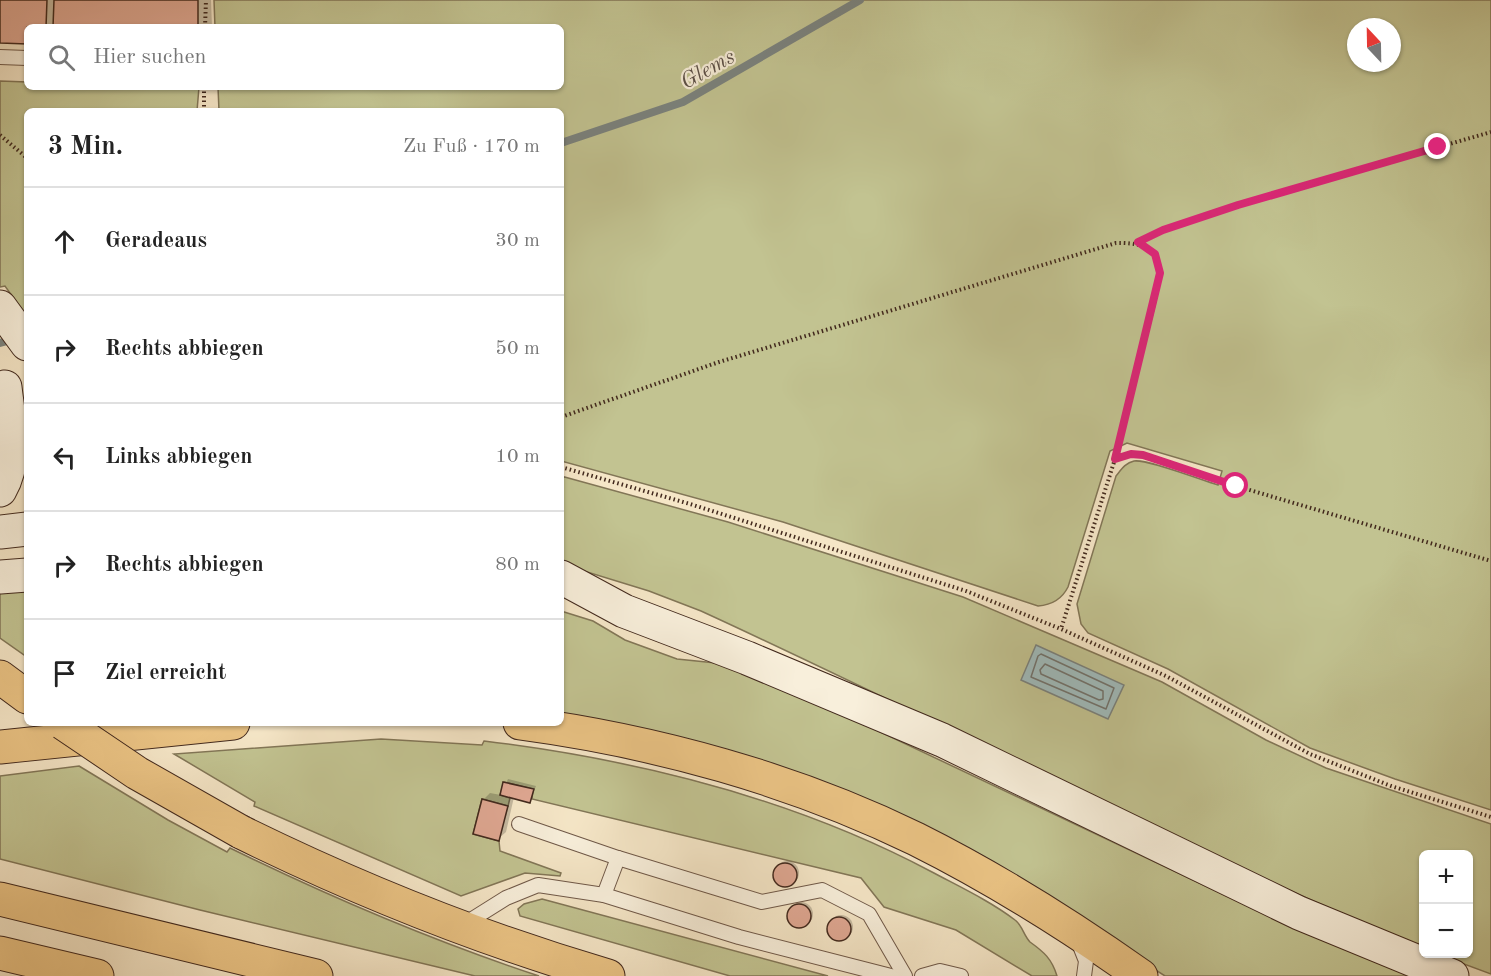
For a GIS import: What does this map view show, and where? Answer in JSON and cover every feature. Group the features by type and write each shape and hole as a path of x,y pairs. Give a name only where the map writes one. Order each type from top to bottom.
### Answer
{"highway":[{"path":"0,677 24,695"},
{"path":"67,726 137,773 241,832 311,867 459,927 608,976"},
{"path":"0,747 204,726"},
{"path":"544,726 569,729 660,750 754,775 835,804 916,839 1068,925 1141,976"},
{"path":"0,899 316,976"},
{"path":"0,953 97,976"}],"main road":[{"path":"1,308 24,340"},
{"path":"2,382 24,419"},
{"path":"0,490 10,471 12,449 2,382"},
{"path":"0,532 24,529"},
{"path":"564,579 624,611 747,658 942,740 1288,908 1452,976"},
{"path":"564,601 624,611"}],"lane":[{"path":"0,57 24,58"},
{"path":"519,825 762,902 822,890 869,914 905,976"},
{"path":"604,895 618,858"},
{"path":"459,927 506,898 538,885 604,895 739,937 891,976"},
{"path":"1068,925 1081,945 1086,961 1084,976"},
{"path":"922,976 940,971 961,976"}],"path":[{"path":"205,24 206,0"},
{"path":"204,90 204,108"},
{"path":"564,416 730,359 1116,243 1138,242 1163,230 1238,205 1491,132"},
{"path":"0,135 24,155"},
{"path":"1061,629 1115,459 1160,273 1155,254 1138,242"},
{"path":"1115,459 1131,454 1143,455 1236,486 1491,561"},
{"path":"564,469 902,569 966,591 1061,629 1166,676 1310,754 1391,786 1491,817"}],"green space":[{"path":"214,0 1491,0 1491,810 1310,748 1168,669 1088,633 1081,624 1077,604 1116,476 1126,465 1134,461 1162,466 1218,485 1222,471 1127,443 1110,451 1068,587 1056,601 1038,606 783,522 564,462 564,108 219,108 218,90 564,90 564,24 215,24"},
{"path":"0,81 24,82 24,90 199,90 197,108 24,108 24,313 5,286 0,287"},
{"path":"564,477 728,522 963,597 1162,682 1266,740 1326,768 1491,824 1491,974 1448,958 1473,958 1473,850 1419,850 1419,946 1151,826 701,611 649,591 564,565"},
{"path":"24,585 24,655 0,638 0,589"},
{"path":"564,612 593,621 625,640 677,659 716,663 815,701 1229,897 1414,976 1165,976 1022,885 564,719"},
{"path":"381,739 482,745 484,741 542,749 658,771 770,803 879,846 975,894 1017,922 1030,942 1050,960 1057,976 1032,976 956,930 884,907 861,878 532,799 533,789 504,782 500,795 510,798 508,806 482,799 473,834 499,841 500,851 561,873 560,876 525,873 461,896 254,806 255,802 174,754"},
{"path":"79,766 168,820 227,852 230,848 382,917 539,976 475,976 0,859 0,776"},
{"path":"542,899 828,976 730,976 520,916 518,909 524,904"}],"water":[{"path":"1036,645 1124,685 1108,719 1021,680"}],"building":[{"path":"0,0 47,0 46,24 24,24 24,44 0,43"},
{"path":"54,0 198,0 198,24 53,24"},
{"path":"503,782 534,789 530,803 500,795"},
{"path":"482,799 508,806 499,841 473,834"},
{"path":"785,863 794,866 797,875 794,884 785,887 776,884 773,875 776,866"},
{"path":"799,904 808,907 811,916 808,925 799,928 790,925 787,916 790,907"},
{"path":"839,917 848,920 851,929 848,938 839,941 830,938 827,929 830,920"}],"waterway":[{"name":"Glems","path":"564,142 683,102 860,0"},
{"name":"Glems","path":"0,343 15,339"}],"route":[{"path":"1236,486 1143,455 1131,454 1115,459 1160,273 1155,254 1138,242 1163,230 1238,205 1438,147"}]}
